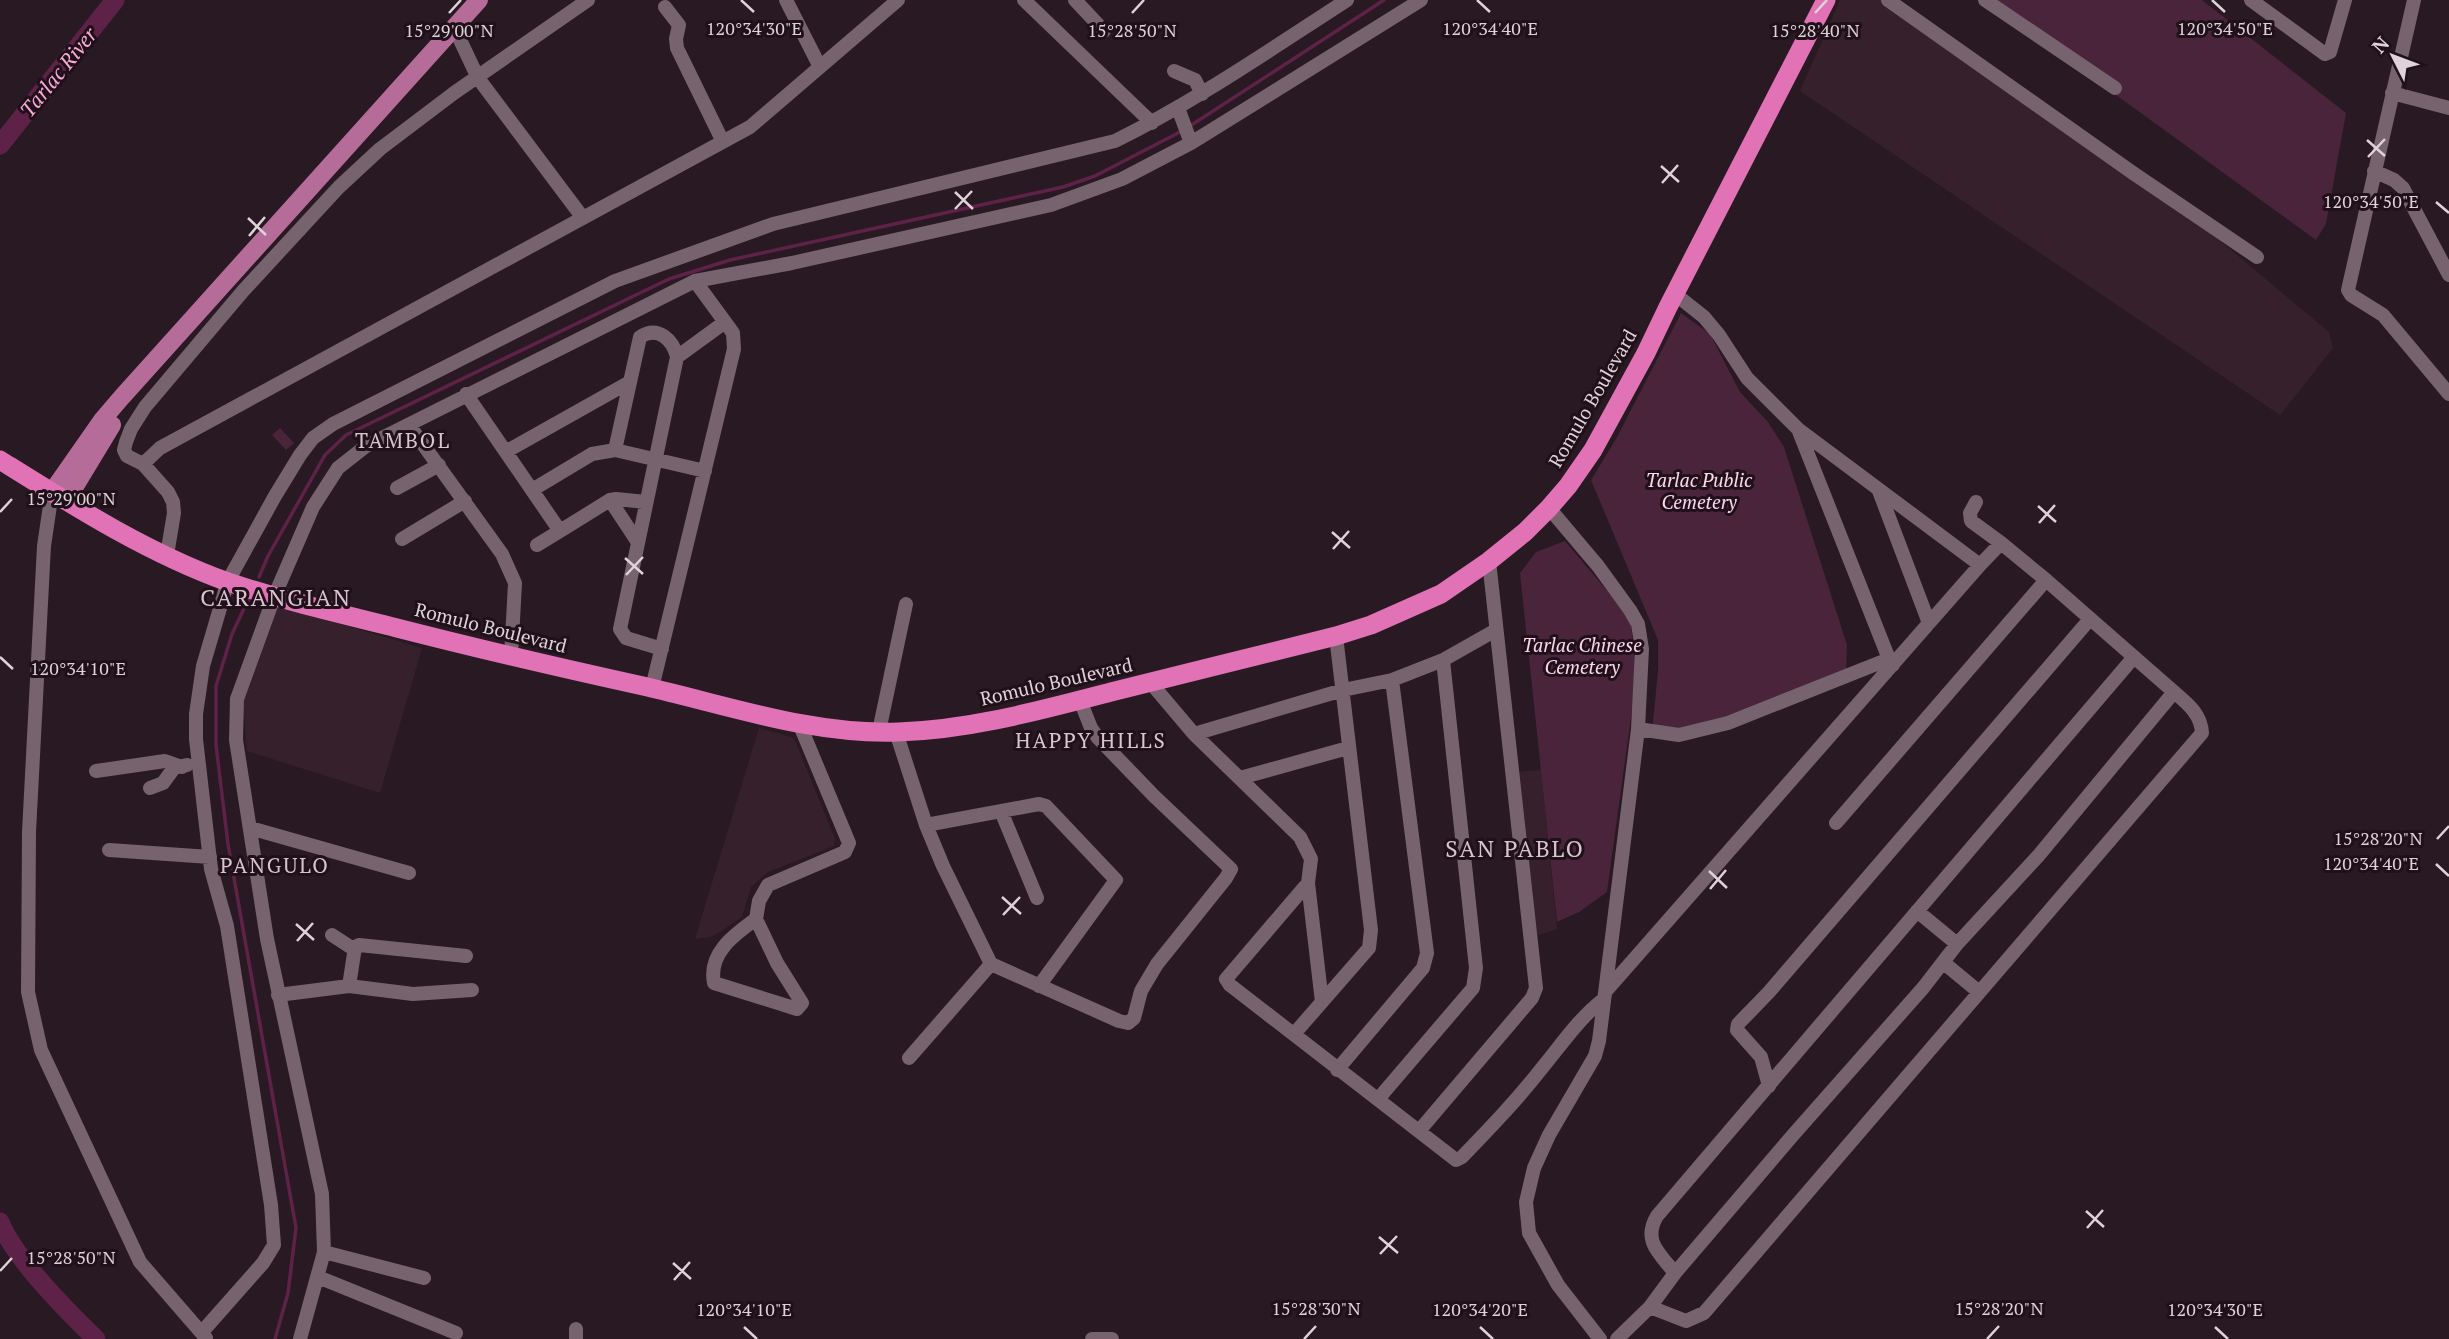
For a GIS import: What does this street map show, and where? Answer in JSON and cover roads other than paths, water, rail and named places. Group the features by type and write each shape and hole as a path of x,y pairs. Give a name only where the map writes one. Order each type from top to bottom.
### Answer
{"highway":[{"name":"Romulo Boulevard","path":"0,460 53,493 167,555 228,582 274,597 511,657 799,723 852,731 888,732 957,727 1080,700 1335,636 1371,625 1441,594 1525,532 1568,486 1592,450 1646,353 1826,0"}],"main road":[{"path":"53,493 130,398 136,383 479,0"}],"street":[{"path":"167,555 174,513 173,502 168,492 143,464 127,456 124,450 131,429 145,407 243,291 340,187 380,149 454,93 588,0"},
{"path":"786,0 820,66"},
{"path":"143,464 160,447 750,127 898,0"},
{"path":"1024,0 1152,123"},
{"path":"1075,0 1104,31"},
{"path":"53,493 44,546 29,832 28,992 41,1050 140,1262 204,1336 263,1263 274,1245 271,1205 227,926 210,857 198,762 196,714 202,666 228,582 275,496 313,438 333,424 615,281 774,224 1115,141 1202,94 1347,0"},
{"path":"300,1339 324,1252 322,1194 267,939 236,740 237,699 274,597 313,507 338,468 366,446 695,281 1051,205 1122,179 1191,143 1421,0"},
{"path":"1888,0 2258,257"},
{"path":"1985,0 2115,88"},
{"path":"2252,1 2325,54 2330,52 2345,0"},
{"path":"2414,0 2348,290 2351,295 2383,315 2449,394"},
{"path":"665,7 679,25 677,48 723,142"},
{"path":"454,27 478,78 583,218"},
{"path":"1174,71 1195,80 1202,94"},
{"path":"2392,93 2449,108"},
{"path":"1178,108 1191,143"},
{"path":"2374,171 2394,180 2403,188 2449,275"},
{"path":"652,688 734,349 733,333 695,281"},
{"path":"1675,294 1704,317 1747,378 1798,429 1980,565"},
{"path":"677,357 725,322"},
{"path":"615,450 640,337 647,332 657,332 669,339 675,347 677,357 620,629 626,638 662,649"},
{"path":"507,451 628,383"},
{"path":"466,394 560,531"},
{"path":"409,425 502,554 515,583 511,657"},
{"path":"1798,429 1891,662"},
{"path":"532,490 592,454 615,450 705,471"},
{"path":"397,488 439,465"},
{"path":"1879,491 1930,623"},
{"path":"537,545 610,500 646,502"},
{"path":"610,500 637,541"},
{"path":"402,539 465,501"},
{"path":"1650,1307 1686,1321 1704,1313 2202,733 2201,721 2189,705 2046,580 1971,521 1970,513 1976,502"},
{"path":"1549,508 1598,566 1638,624 1642,649 1638,729 1595,1056 1549,1135 1534,1168 1526,1202 1529,1233 1558,1285 1600,1339"},
{"path":"1308,883 1226,979 1230,985 1337,1070 1378,1098 1456,1160 1509,1108 1565,1038 1891,662 1930,623 2001,543"},
{"path":"1419,1131 1532,998 1536,988 1489,561"},
{"path":"1836,822 2046,580"},
{"path":"906,604 888,732 943,866 991,964 1129,1023 1134,1018 1141,991 1157,964 1231,869 1098,738 1080,700"},
{"path":"1769,1086 1761,1057 1737,1030 1738,1024 1769,992 2090,619"},
{"path":"1194,733 1343,690 1392,680 1443,660 1496,630"},
{"path":"1294,1034 1368,948 1371,930 1335,636"},
{"path":"1675,1273 1651,1243 1651,1226 1657,1216 2134,657"},
{"path":"1378,1098 1473,988 1476,968 1443,660"},
{"path":"1638,729 1679,735 1728,723 1891,662"},
{"path":"1337,1070 1423,968 1427,953 1392,680"},
{"path":"1150,682 1194,733 1300,837 1311,859 1308,883 1322,1002"},
{"path":"1617,1339 1650,1307 1675,1273 1957,944 2039,855 2174,692"},
{"path":"756,919 730,937 721,950 716,963 714,983 797,1009 802,1003 756,919 759,901 768,886 845,852 849,843 799,723"},
{"path":"1240,778 1348,748"},
{"path":"96,771 165,761 182,766"},
{"path":"150,788 160,785 172,770 198,762"},
{"path":"926,825 1039,804 1046,806 1116,880 1039,986"},
{"path":"1001,811 1037,898"},
{"path":"250,828 410,873"},
{"path":"109,850 210,857"},
{"path":"1917,911 1957,944"},
{"path":"332,936 355,950"},
{"path":"349,986 355,950 359,944 466,956"},
{"path":"1944,962 1979,992"},
{"path":"909,1058 991,964"},
{"path":"278,995 349,986 413,994 472,990"},
{"path":"324,1252 424,1278"},
{"path":"318,1277 456,1332"},
{"path":"1092,1339 1112,1339"}],"waterway":[{"name":"Tarlac River","path":"0,145 115,0"},
{"path":"1190,126 1384,0"},
{"path":"259,577 325,455 346,435 669,279 730,260 1063,187 1095,176 1180,132"},
{"path":"249,598 232,634 216,686 216,745 228,844 296,1228 288,1293 275,1339"},
{"name":"Tarlac River","path":"0,1222 29,1267 96,1339"}],"district":[{"name":"TAMBOL","path":"403,440"},
{"name":"CARANGIAN","path":"276,597"},
{"name":"HAPPY HILLS","path":"1091,740"},
{"name":"SAN PABLO","path":"1515,848"},
{"name":"PANGULO","path":"275,865"}],"park label":[{"name":"Tarlac Public Cemetery","path":"1699,490"},
{"name":"Tarlac Chinese Cemetery","path":"1582,655"}]}
